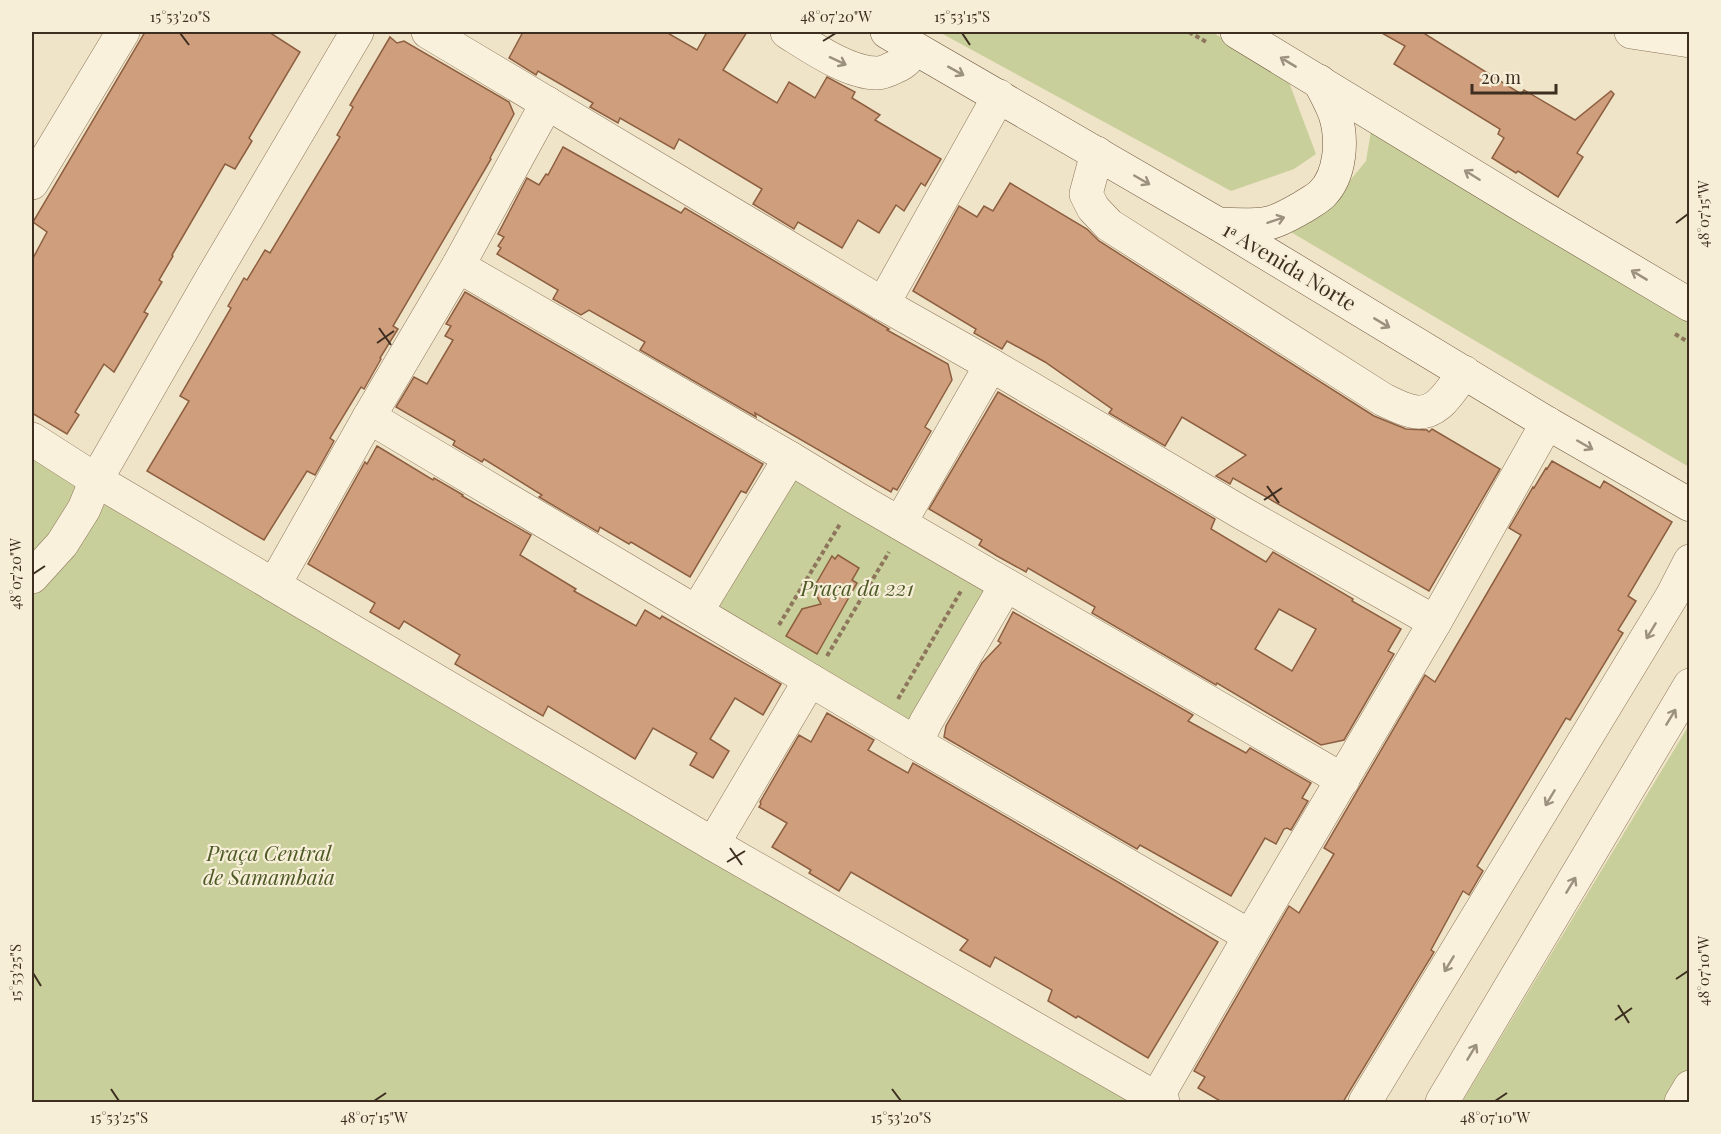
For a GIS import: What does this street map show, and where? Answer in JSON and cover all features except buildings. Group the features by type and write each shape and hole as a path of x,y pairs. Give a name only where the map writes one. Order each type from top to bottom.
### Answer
{"street":[{"path":"32,183 123,32"},
{"path":"32,577 62,544 84,509 96,480 357,32"},
{"path":"428,32 883,304 1242,513 1435,622"},
{"path":"787,32 821,53 858,71 879,74 910,58 900,40"},
{"path":"1237,32 1689,305"},
{"path":"1632,32 1689,41"},
{"name":"1ᵃ Avenida Norte","path":"900,40 1218,224 1547,423 1689,505"},
{"path":"1218,224 1269,223 1287,216 1322,194 1336,170 1339,151 1336,117 1319,81"},
{"path":"883,304 999,96"},
{"path":"274,585 458,266 547,103"},
{"path":"1097,153 1086,194 1093,208 1110,225 1384,400 1413,412 1429,410 1443,402 1464,372"},
{"path":"458,266 856,498 895,538 1006,585 1343,780"},
{"path":"895,538 991,365"},
{"path":"369,417 759,649 817,671 916,743 1250,936"},
{"path":"32,439 96,480 714,844 1159,1101 1250,936 1435,622 1547,423"},
{"path":"697,611 790,458"},
{"path":"1365,1102 1681,596 1689,561"},
{"path":"916,743 1006,585"},
{"path":"714,844 817,671"},
{"path":"1442,1102 1689,685"},
{"path":"1680,1102 1689,1087"}],"path":[{"path":"759,649 774,633 856,498"},
{"path":"817,671 895,538"},
{"path":"894,705 965,585"}],"green space":[{"path":"939,32 1212,32 1287,77 1316,154 1294,169 1231,191"},
{"path":"1372,125 1689,315 1689,467 1284,228 1333,201 1366,161"},
{"name":"Praça da 221","path":"791,449 999,574 911,722 703,597"},
{"name":"Praça Central de Samambaia","path":"32,455 1143,1102 32,1102"},
{"path":"1689,725 1689,1102 1462,1102"}]}
